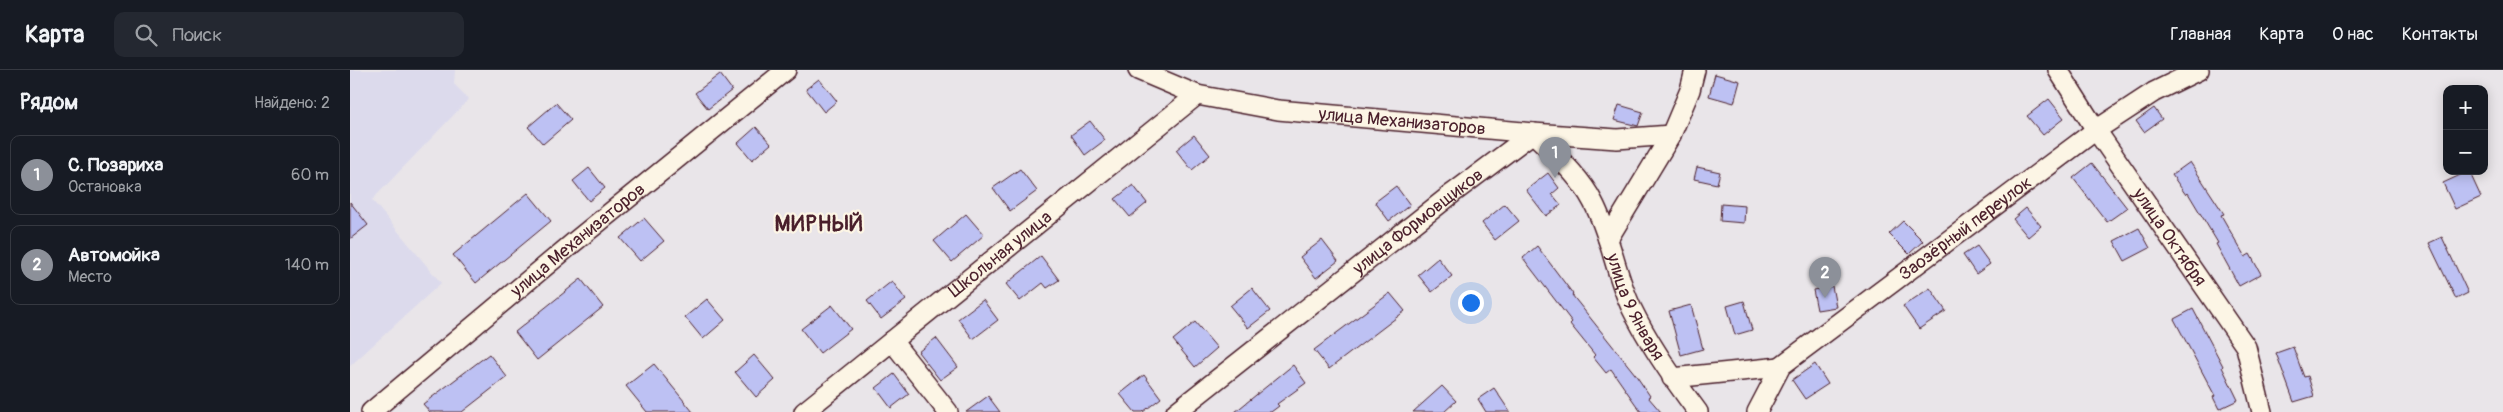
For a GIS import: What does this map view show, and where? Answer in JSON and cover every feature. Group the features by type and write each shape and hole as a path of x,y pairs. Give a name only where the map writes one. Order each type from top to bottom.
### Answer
{"street":[{"name":"улица Механизаторов","path":"371,412 581,236 786,70"},
{"name":"улица Механизаторов","path":"1138,70 1197,95 1278,110 1617,139 1671,135"},
{"path":"1608,239 1671,135 1690,90 1695,70"},
{"name":"улица Октября","path":"2058,70 2096,130 2246,347 2262,412"},
{"name":"Заозёрный переулок","path":"1757,412 1780,367 2096,130 2154,92 2199,70"},
{"name":"Школьная улица","path":"804,412 1197,95"},
{"name":"улица 9 Января","path":"1533,133 1573,172 1593,202 1608,239 1616,272 1633,310 1672,378 1698,412"},
{"name":"улица Формовщиков","path":"1176,412 1494,161 1533,133"},
{"path":"892,340 948,412"},
{"path":"1672,378 1780,367"}],"shaded area":[{"path":"350,70 455,70 454,84 469,99 372,200 441,283 350,366"}],"building":[{"path":"720,74 732,90 708,109 695,93"},
{"path":"1715,74 1740,81 1734,103 1709,96"},
{"path":"819,79 837,101 824,112 806,89"},
{"path":"2049,99 2064,118 2043,135 2027,116"},
{"path":"556,103 571,120 543,144 528,127"},
{"path":"1619,105 1643,112 1638,126 1614,120"},
{"path":"2154,108 2162,119 2144,132 2136,121"},
{"path":"1090,121 1105,140 1085,155 1071,135"},
{"path":"756,127 771,144 752,160 738,143"},
{"path":"1194,135 1210,155 1192,170 1176,150"},
{"path":"2190,162 2224,214 2221,215 2245,257 2250,254 2261,274 2239,286 2216,244 2218,243 2188,193 2186,195 2172,175"},
{"path":"2092,163 2127,208 2107,222 2073,178"},
{"path":"1697,167 1720,172 1717,184 1694,179"},
{"path":"589,168 605,188 589,201 573,181"},
{"path":"1020,169 1037,191 1010,211 993,188"},
{"path":"1548,173 1559,188 1552,194 1561,205 1546,216 1526,190"},
{"path":"2460,175 2471,175 2481,197 2455,209 2443,183"},
{"path":"1133,185 1147,203 1130,217 1115,199"},
{"path":"1396,186 1410,205 1389,221 1375,202"},
{"path":"528,193 551,221 476,283 453,255"},
{"path":"350,202 368,225 350,239"},
{"path":"1505,204 1519,221 1495,240 1482,223"},
{"path":"1721,204 1745,206 1744,223 1720,221"},
{"path":"2026,208 2041,226 2028,237 2013,219"},
{"path":"966,214 984,235 952,262 934,241"},
{"path":"644,218 664,241 640,261 620,238"},
{"path":"1903,221 1923,241 1909,254 1889,234"},
{"path":"2139,228 2150,248 2125,261 2114,241"},
{"path":"2442,237 2468,293 2456,299 2429,243"},
{"path":"1322,240 1338,261 1316,278 1300,257"},
{"path":"1537,246 1572,295 1635,374 1650,396 1648,397 1661,412 1641,412 1611,369 1606,373 1593,357 1595,355 1570,324 1572,322 1523,258"},
{"path":"1977,246 1990,264 1976,274 1963,255"},
{"path":"1041,256 1059,280 1047,288 1043,283 1020,301 1006,284"},
{"path":"1438,258 1452,276 1432,292 1418,275"},
{"path":"581,279 603,307 537,360 515,332"},
{"path":"892,281 906,300 881,319 867,301"},
{"path":"1832,286 1836,307 1817,310 1813,290"},
{"path":"1252,288 1270,311 1248,328 1230,306"},
{"path":"1930,288 1946,311 1919,329 1903,306"},
{"path":"1390,293 1405,311 1329,369 1314,350"},
{"path":"707,299 725,320 703,339 685,317"},
{"path":"983,300 998,320 973,339 958,319"},
{"path":"1744,301 1752,330 1735,335 1727,306"},
{"path":"832,305 851,329 820,353 801,329"},
{"path":"1691,305 1703,349 1681,355 1669,311"},
{"path":"2193,309 2223,366 2238,400 2219,409 2213,397 2215,396 2174,319"},
{"path":"1195,322 1217,348 1195,367 1173,340"},
{"path":"936,338 958,367 940,380 918,352"},
{"path":"2293,347 2304,377 2308,376 2314,396 2294,402 2276,353"},
{"path":"489,354 507,377 462,412 430,412 423,404"},
{"path":"754,355 775,380 756,397 735,372"},
{"path":"654,364 693,412 647,412 626,386"},
{"path":"1815,364 1828,384 1805,399 1792,380"},
{"path":"1293,365 1306,383 1277,404 1279,406 1271,412 1235,412"},
{"path":"894,374 909,394 891,408 876,388"},
{"path":"1144,375 1161,398 1143,412 1135,412 1120,394"},
{"path":"1442,386 1456,401 1444,412 1413,412"},
{"path":"1494,388 1510,412 1486,412 1478,399"},
{"path":"988,396 1000,412 966,412"}],"place":[{"name":"С. Позариха","path":"1555,178"},
{"name":"Автомойка","path":"1825,298"}],"district":[{"name":"МИРНЫЙ","path":"819,223"}]}
